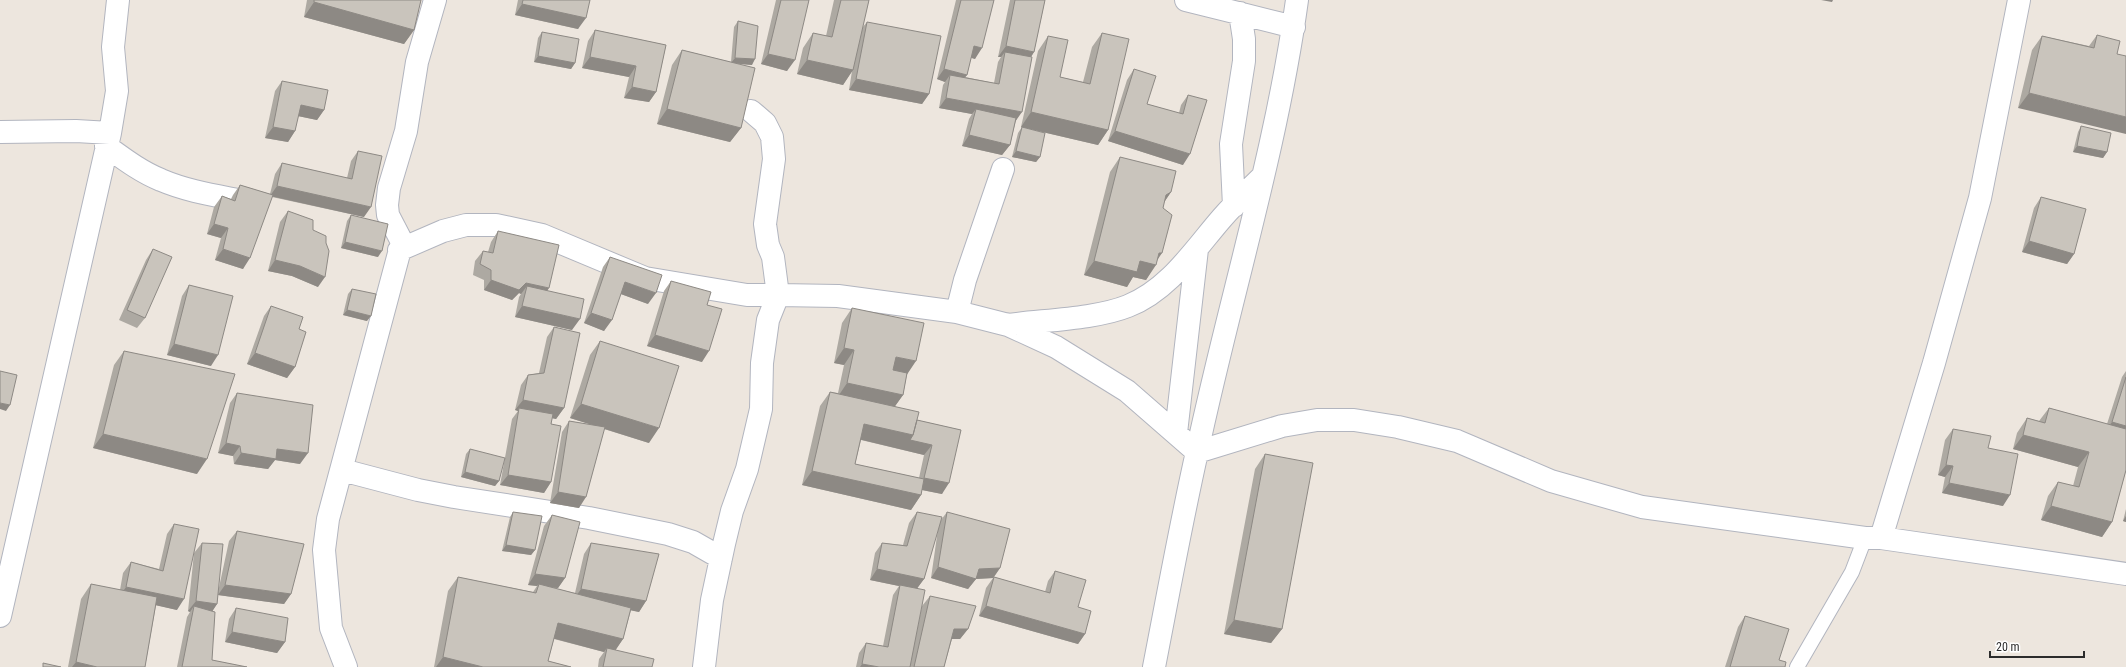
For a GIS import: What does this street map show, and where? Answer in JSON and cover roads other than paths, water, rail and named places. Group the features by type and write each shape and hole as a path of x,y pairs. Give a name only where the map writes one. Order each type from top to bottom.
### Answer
{"street":[{"path":"0,616 108,140 117,90 113,47 118,0"},
{"path":"346,667 331,628 324,550 328,518 402,242 400,234 388,215 387,205 389,188 406,131 417,62 435,0"},
{"path":"1186,0 1294,28"},
{"path":"1154,667 1196,452 1263,176 1294,28 1297,0"},
{"path":"1873,538 1934,363 1980,198 2019,0"},
{"path":"1234,206 1231,144 1244,61 1244,39 1240,13"},
{"path":"704,667 712,600 721,558 732,511 747,469 759,417 762,363 768,320 778,294 773,257 768,245 765,224 774,159 772,137 765,123 751,111"},
{"path":"0,132 76,131 108,140 143,171 162,180 214,195 248,202"},
{"path":"957,312 965,280 1003,169"},
{"path":"1008,325 1104,313 1128,306 1150,295 1187,261 1234,206 1263,176"},
{"path":"399,250 443,231 460,226 496,225 542,235 645,278 747,295 778,294 838,296 957,312 1008,325 1056,347 1127,391 1196,452"},
{"path":"1176,433 1197,249"},
{"path":"1196,452 1282,426 1317,420 1354,420 1398,427 1457,441 1551,481 1642,507 2126,574"},
{"path":"342,470 454,497 590,518 668,534 693,542 721,558"}],"lane":[{"path":"1797,667 1873,538"}]}
